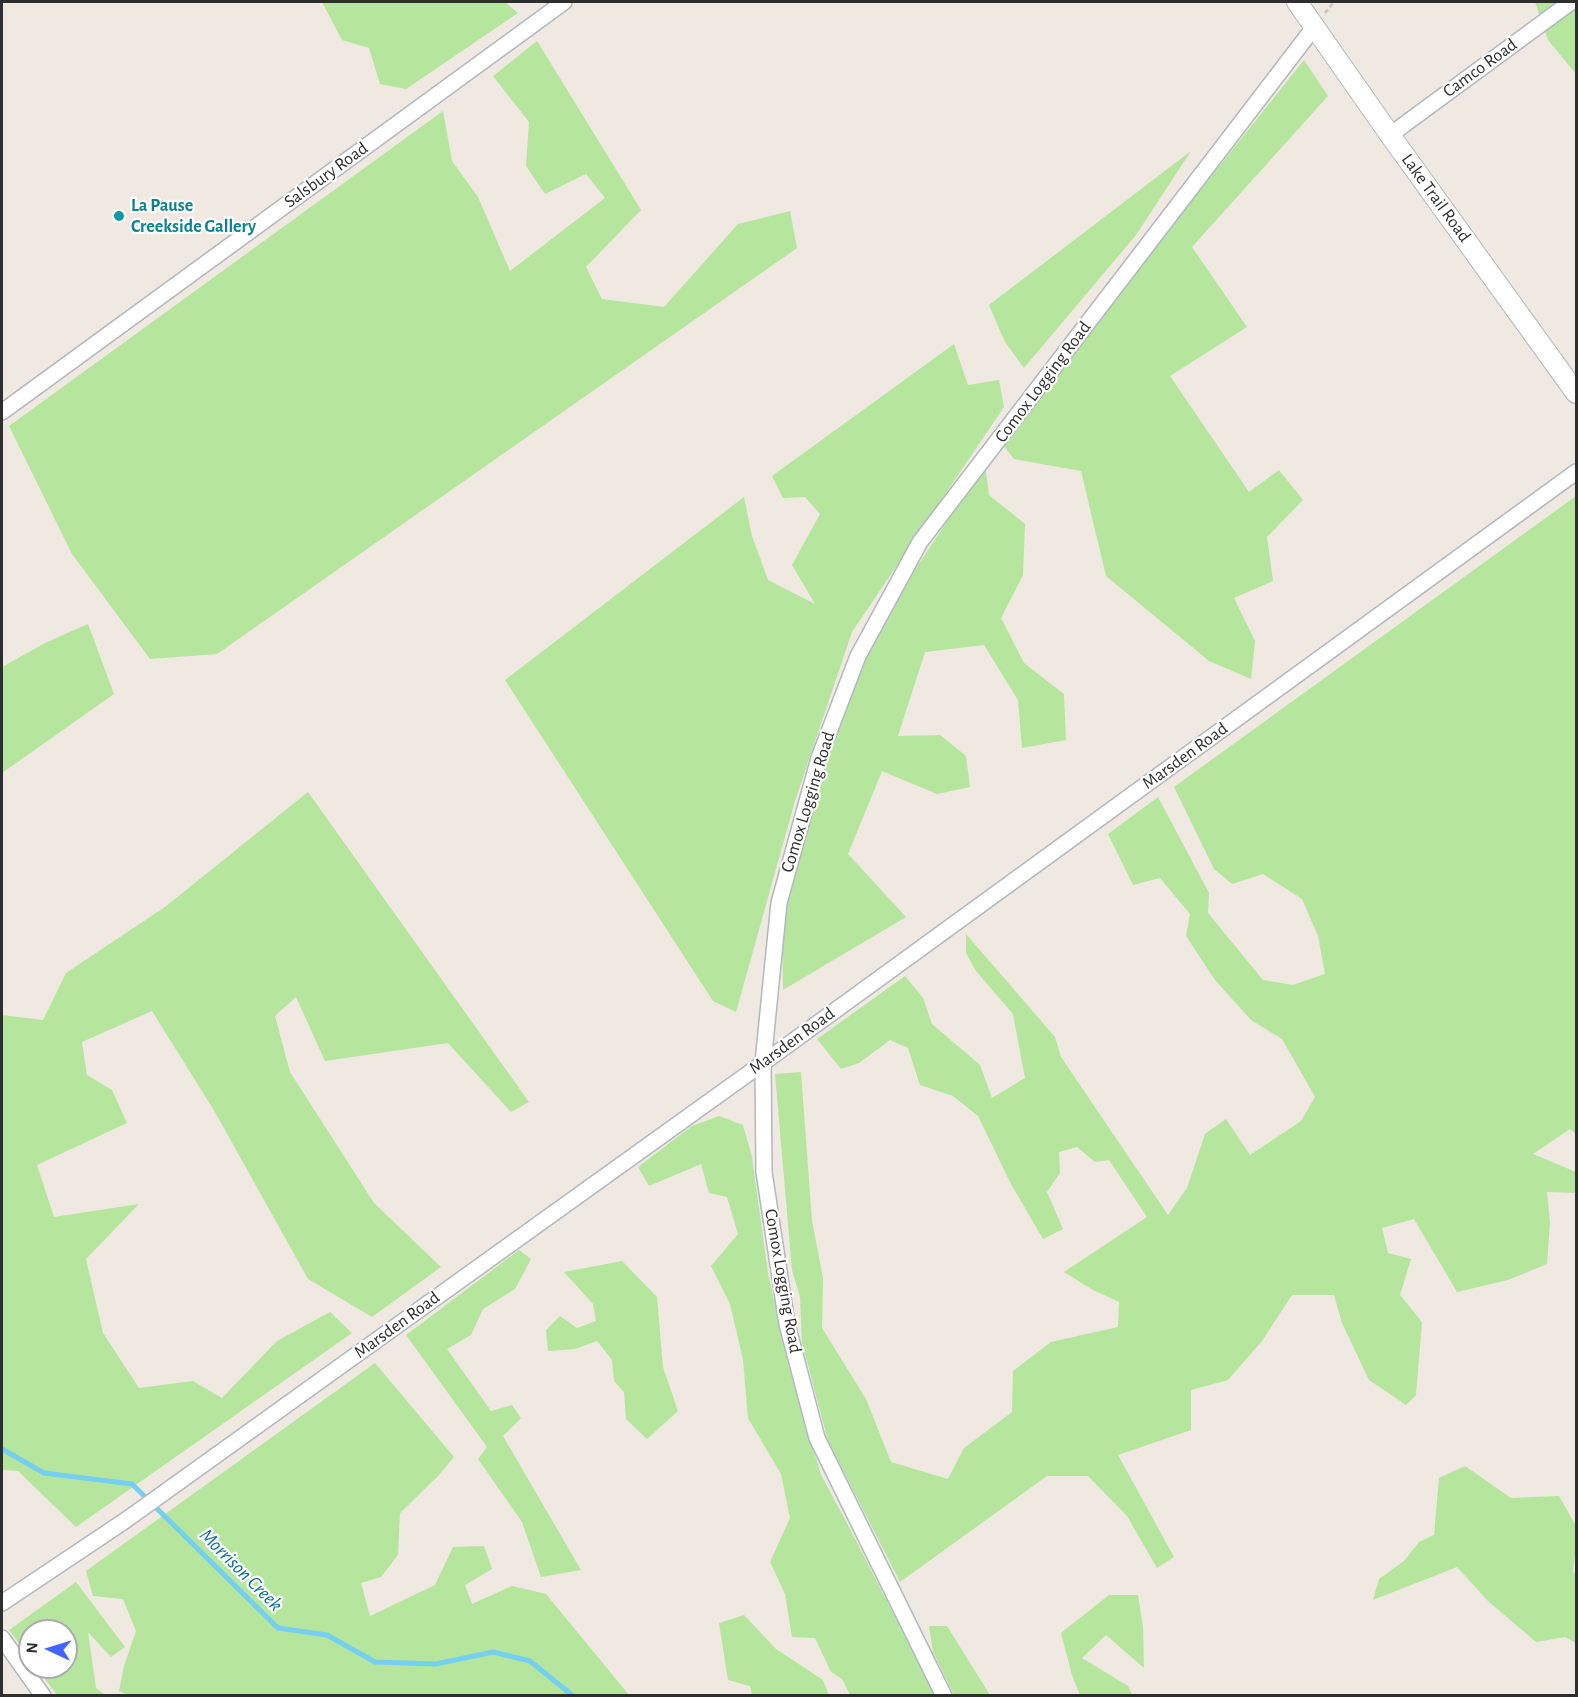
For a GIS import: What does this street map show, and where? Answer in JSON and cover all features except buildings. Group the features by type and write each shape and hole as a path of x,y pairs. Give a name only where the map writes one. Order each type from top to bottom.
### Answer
{"street":[{"name":"Salsbury Road","path":"2,412 564,2"},
{"name":"Lake Trail Road","path":"1297,2 1576,393"},
{"name":"Camco Road","path":"1390,135 1571,2"},
{"name":"Comox Logging Road","path":"944,1695 817,1438 788,1324 764,1172 763,1063 779,903 819,758 858,656 920,542 1315,26"},
{"name":"Marsden Road","path":"2,1603 126,1520 763,1063 1576,472"},
{"path":"2,1638 43,1695"}],"green space":[{"path":"322,2 505,2 518,13 406,89 380,84 369,48 342,40"},
{"path":"1535,2 1576,2 1576,74 1548,40"},
{"path":"537,41 641,210 586,267 602,299 664,307 738,224 790,211 797,248 217,654 150,659 72,554 9,426 443,111 452,161 478,197 510,271 605,198 586,174 545,194 526,166 529,122 493,76"},
{"path":"1304,60 1328,96 1192,247 1247,327 1170,376 1249,492 1279,470 1303,500 1267,537 1273,581 1234,598 1255,641 1251,679 1209,661 1106,576 1081,471 1014,459 1000,441"},
{"path":"1191,151 1136,235 1024,368 1005,342 989,305"},
{"path":"954,344 968,385 999,380 1004,407 852,632 795,801 736,1012 713,1001 505,680 744,497 752,536 768,580 815,604 792,565 820,514 805,497 783,498 772,476"},
{"path":"985,464 989,495 1025,524 1023,575 1001,618 1024,663 1064,694 1066,740 1022,748 1018,700 984,645 925,652 898,736 940,735 966,756 970,787 937,794 882,771 848,854 906,917 783,990 782,926 816,797 869,639"},
{"path":"1576,496 1576,1134 1570,1129 1533,1154 1576,1172 1576,1193 1547,1192 1550,1223 1547,1264 1508,1280 1457,1292 1414,1219 1382,1228 1388,1253 1411,1259 1400,1295 1422,1322 1416,1395 1406,1405 1369,1380 1342,1323 1334,1295 1292,1295 1262,1341 1228,1380 1191,1390 1191,1430 1118,1455 1174,1557 1157,1568 1127,1516 1088,1476 1047,1476 900,1582 828,1441 802,1343 800,1297 792,1270 775,1074 801,1072 812,1221 823,1278 822,1328 866,1399 891,1462 948,1479 964,1448 1012,1412 1013,1371 1051,1342 1118,1327 1119,1302 1093,1290 1064,1272 1147,1217 1109,1160 1095,1162 1077,1147 1059,1152 1060,1173 1047,1192 1063,1229 1043,1239 1011,1184 978,1116 953,1096 920,1085 908,1048 890,1040 859,1063 841,1069 817,1039 905,976 923,998 932,1024 980,1065 992,1098 1025,1078 1013,1014 976,971 966,953 966,934 1055,1037 1061,1057 1168,1215 1187,1188 1205,1134 1226,1119 1250,1155 1301,1121 1315,1097 1282,1039 1251,1020 1215,980 1186,936 1190,914 1160,878 1133,885 1108,834 1158,797 1209,893 1208,913 1263,980 1293,985 1325,974 1318,936 1302,899 1263,874 1232,884 1214,869 1174,787"},
{"path":"88,624 114,694 2,773 2,667 47,642"},
{"path":"308,792 529,1102 511,1112 448,1043 325,1061 296,997 275,1016 290,1072 374,1203 441,1267 372,1317 308,1279 215,1112 152,1011 82,1042 87,1075 112,1090 127,1123 37,1165 54,1217 139,1204 86,1259 103,1333 139,1388 193,1381 222,1398 277,1341 330,1312 352,1333 76,1527 18,1471 2,1470 2,1015 43,1020 66,973 165,907"},
{"path":"719,1116 743,1125 752,1157 768,1273 788,1363 821,1475 935,1695 850,1695 842,1679 831,1672 815,1638 792,1637 785,1594 770,1562 790,1518 781,1474 748,1418 743,1360 730,1304 711,1266 738,1234 727,1197 709,1193 701,1164 649,1186 638,1167 692,1126"},
{"path":"519,1250 531,1259 515,1289 483,1309 471,1335 447,1349 491,1411 512,1405 521,1418 503,1436 581,1570 541,1577 522,1522 478,1459 487,1447 406,1335"},
{"path":"622,1261 657,1297 663,1367 678,1411 647,1439 626,1419 624,1392 614,1381 612,1360 597,1341 575,1349 548,1351 546,1330 560,1316 577,1328 596,1321 593,1304 564,1272"},
{"path":"375,1363 454,1457 400,1513 398,1555 381,1577 361,1583 370,1616 435,1585 453,1547 484,1546 492,1569 465,1585 472,1604 512,1586 546,1594 629,1695 130,1696 119,1691 124,1666 136,1631 123,1599 93,1596 86,1571"},
{"path":"1465,1466 1511,1498 1559,1496 1576,1526 1573,1571 1576,1576 1576,1643 1565,1637 1536,1642 1488,1601 1457,1567 1373,1600 1379,1579 1404,1561 1419,1542 1434,1535 1439,1478"},
{"path":"76,1582 125,1647 111,1657 88,1632 96,1688 105,1695 57,1695 45,1679 78,1679 78,1619 24,1619"},
{"path":"1109,1595 1138,1595 1143,1626 1144,1668 1106,1635 1082,1658 1128,1686 1132,1695 1080,1695 1061,1633"},
{"path":"744,1615 776,1649 823,1680 829,1695 752,1695 750,1686 728,1680 719,1623"},
{"path":"18,1624 18,1642 9,1630"},
{"path":"929,1626 947,1626 990,1695 954,1695 933,1652"}],"waterway":[{"name":"Morrison Creek","path":"2,1449 44,1473 132,1484 278,1628 327,1635 375,1662 436,1664 493,1652 530,1661 573,1696"}],"place":[{"name":"La Pause Creekside Gallery","path":"119,216"}]}
